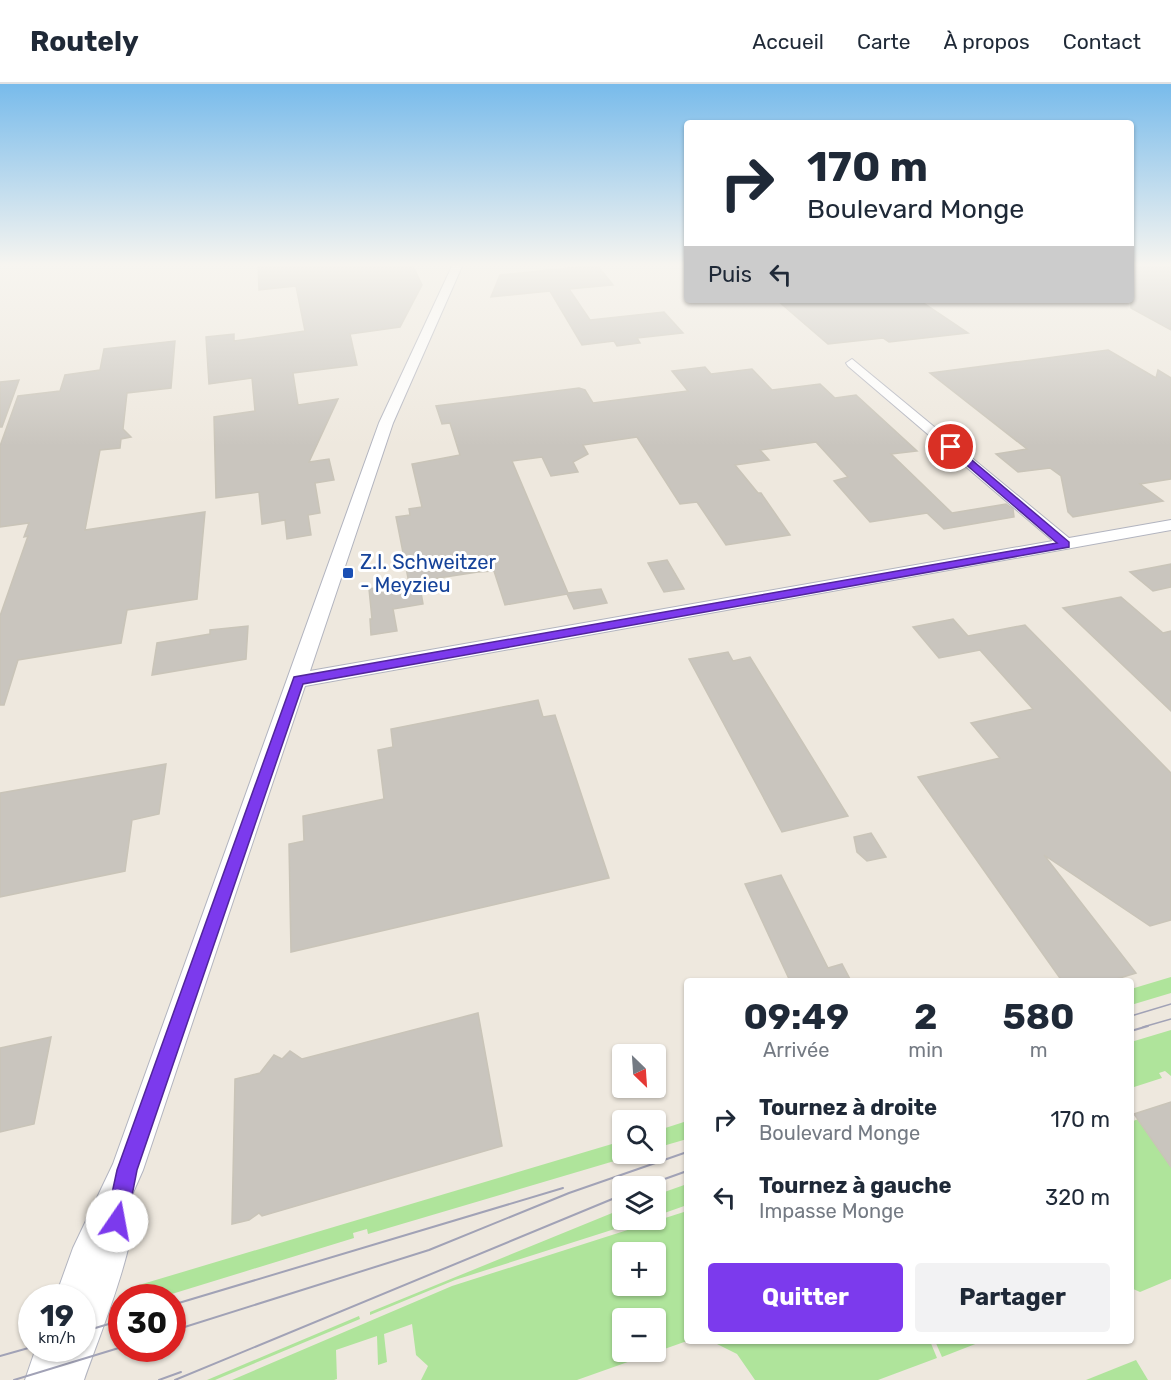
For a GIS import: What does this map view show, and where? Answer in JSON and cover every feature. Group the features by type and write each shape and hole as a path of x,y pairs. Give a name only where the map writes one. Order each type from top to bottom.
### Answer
{"street":[{"path":"77,1284 85,1260 127,1170 386,423 429,324"},
{"path":"852,363 1066,544"},
{"path":"298,680 1171,525"},
{"path":"96,1294 109,1257 127,1170"},
{"path":"43,1380 49,1362"},
{"path":"66,1380 72,1362"}],"green space":[{"path":"1171,977 1171,993 1134,1004 1134,988"},
{"path":"1171,1030 1171,1076 1165,1071 1159,1073 1162,1078 1134,1087 1134,1041"},
{"path":"1138,1119 1171,1167 1171,1279 1140,1292 1134,1289 1134,1121"},
{"path":"684,1122 684,1140 666,1145 666,1128"},
{"path":"612,1144 612,1162 368,1234 367,1229 353,1233 354,1238 186,1290 186,1284 142,1284"},
{"path":"684,1185 684,1206 666,1212 666,1191"},
{"path":"684,1212 684,1342 666,1348 666,1308 612,1308 612,1362 628,1362 577,1380 421,1380 428,1366 416,1355 412,1324 384,1334 387,1362 378,1365 377,1336 336,1350 337,1379 232,1380 452,1286 627,1230 666,1230 666,1218"},
{"path":"612,1213 612,1230 455,1280 370,1315 370,1312"},
{"path":"359,1316 360,1319 215,1380 207,1380"},
{"path":"717,1344 931,1344 937,1358 878,1380 755,1380 737,1354"},
{"path":"936,1344 975,1344 942,1357"},
{"path":"1136,1360 1148,1380 1086,1380"}],"building":[{"path":"304,324 401,324 400,327 350,334 357,365 293,373 298,405 338,399 309,462 329,459 334,480 315,483 320,513 308,515 311,535 287,539 285,520 262,524 259,492 216,498 214,417 255,411 252,378 209,384 206,337 234,334 234,341 305,331"},
{"path":"570,324 675,324 683,333 637,338 640,343 617,346 614,341 582,345"},
{"path":"805,324 955,324 968,333 889,342 883,338 828,344"},
{"path":"1161,324 1171,324 1171,330"},
{"path":"175,341 171,388 127,393 123,429 131,437 121,439 120,448 100,450 85,530 205,512 197,599 127,610 121,643 18,660 4,705 0,705 0,616 28,536 24,537 29,523 0,527 0,446 18,396 60,391 65,375 100,370 104,349"},
{"path":"1108,350 1156,378 1158,370 1171,378 1171,479 1140,484 1163,501 1073,517 1068,512 1061,476 1050,468 1018,472 996,454 1027,449 930,373"},
{"path":"705,367 711,374 752,369 772,390 820,384 835,398 856,395 917,451 891,454 952,513 1006,504 1013,509 1014,517 944,529 927,513 870,522 834,481 848,477 816,442 760,450 769,460 735,465 758,493 761,493 790,535 726,545 697,502 680,504 637,437 583,445 588,454 573,462 578,472 551,476 542,457 512,461 568,593 601,589 607,603 574,609 567,594 505,605 494,571 478,572 412,582 419,581 423,604 393,609 397,631 371,635 369,589 409,583 396,517 410,515 409,509 422,507 412,464 460,455 450,423 442,424 436,406 579,388 585,390 593,403 688,391 672,371"},
{"path":"19,380 2,427 0,427 0,382"},
{"path":"667,560 684,589 664,592 648,563"},
{"path":"1171,564 1171,587 1153,591 1130,572"},
{"path":"1121,597 1163,633 1171,631 1171,711 1063,608"},
{"path":"953,619 968,636 1025,625 1171,773 1171,920 1150,926 1044,855 1136,973 1120,978 1060,978 918,777 1000,758 971,723 1033,709 980,650 939,658 913,627"},
{"path":"248,626 246,659 152,675 157,643 210,634 210,630"},
{"path":"728,652 733,661 750,657 848,816 782,832 689,659"},
{"path":"538,700 543,717 555,715 609,878 291,952 289,844 304,841 303,816 384,799 378,750 393,747 391,729"},
{"path":"166,764 159,814 132,820 125,871 0,897 0,793"},
{"path":"871,833 886,857 867,861 857,852 854,837"},
{"path":"781,875 828,968 842,964 849,978 789,978 745,884"},
{"path":"478,1013 502,1146 262,1216 259,1213 249,1220 232,1224 235,1079 260,1073 274,1055 282,1059 290,1051 302,1059"},
{"path":"51,1037 34,1124 0,1132 0,1048"},
{"path":"1171,1102 1171,1167 1134,1114"}],"tram line":[{"path":"1134,1015 1171,1004"},
{"path":"1143,1027 1171,1019"},
{"path":"1134,1030 1148,1026"},
{"path":"186,1327 429,1250 569,1193 684,1153"},
{"path":"666,1178 684,1172"},
{"path":"186,1301 563,1188"},
{"path":"175,1380 612,1199"},
{"path":"96,1328 108,1324"},
{"path":"0,1356 18,1351"},
{"path":"14,1380 108,1351"},
{"path":"159,1380 181,1372"}],"place":[{"name":"Z.I. Schweitzer - Meyzieu","path":"348,573"}],"route":[{"path":"117,1221 127,1170 298,680 1066,544 951,447"}]}
